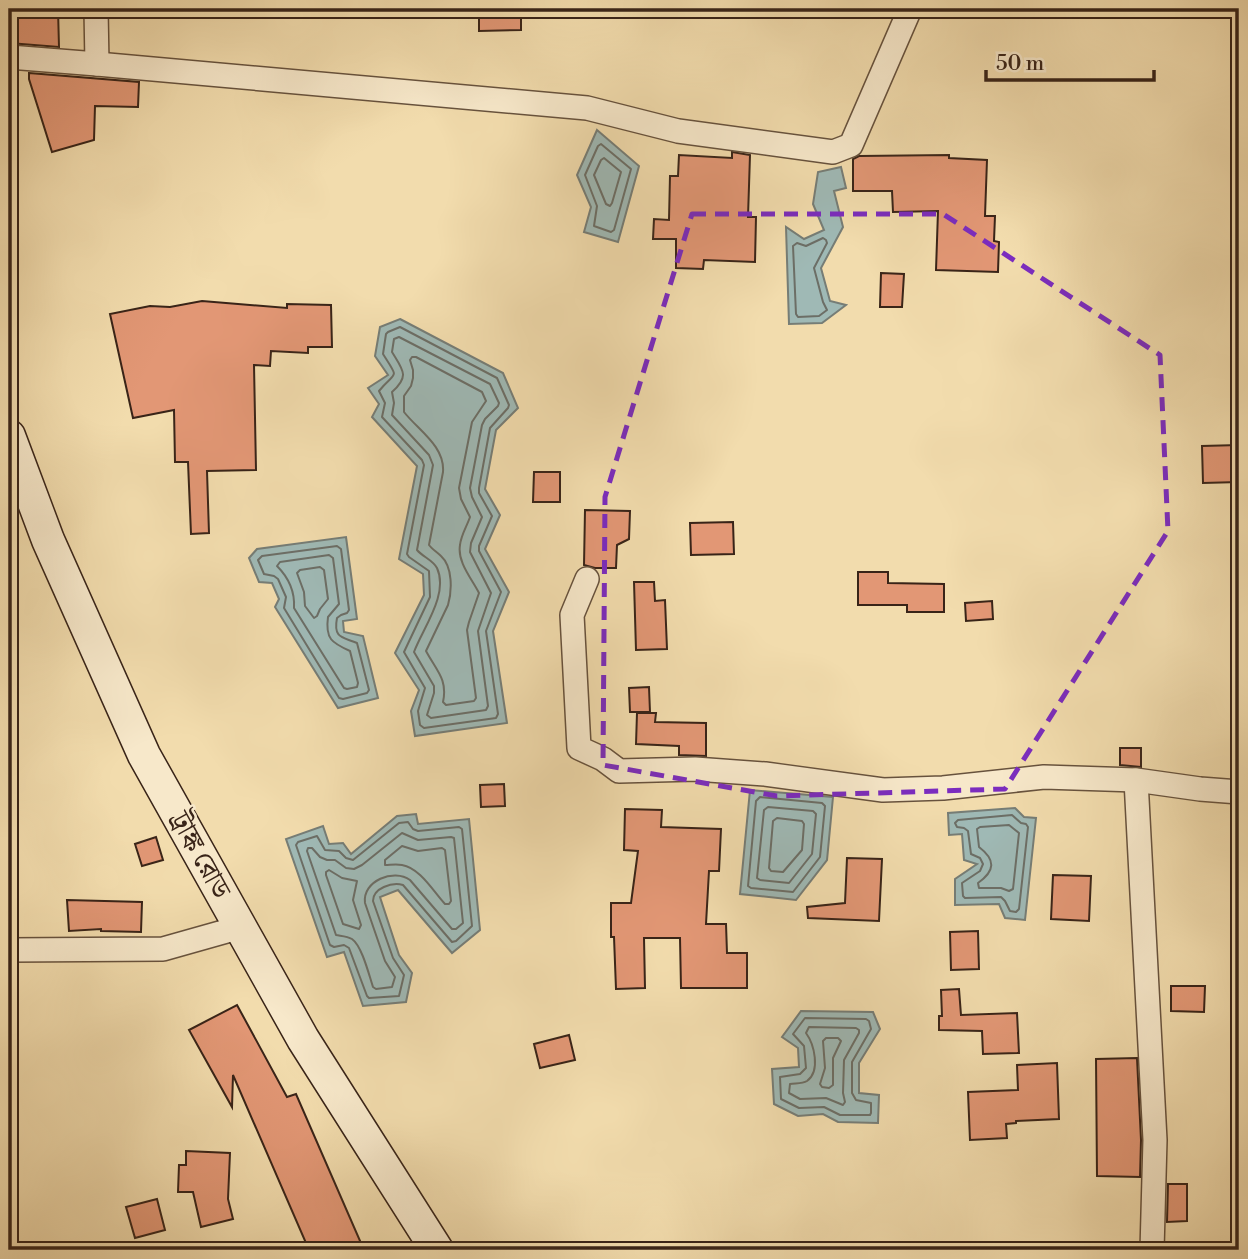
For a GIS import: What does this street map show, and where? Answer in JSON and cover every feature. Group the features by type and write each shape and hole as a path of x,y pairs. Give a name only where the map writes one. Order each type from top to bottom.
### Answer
{"main road":[{"name":"ট্রাঙ্ক রোড","path":"9,436 48,540 144,755 303,1039 437,1250"}],"street":[{"path":"96,9 97,64"},
{"path":"9,57 587,108 678,131 833,152 851,145 910,9"},
{"path":"587,579 572,615 579,748 619,771 695,769 765,774 883,790 943,788 1044,777 1136,780 1239,792"},
{"path":"1136,780 1155,1140 1152,1250"},
{"path":"9,950 163,949 241,927"}],"highlighted area":[{"path":"692,214 943,214 1160,355 1168,531 1005,789 777,796 603,765 605,497"}],"water":[{"path":"597,130 639,166 618,242 584,232 591,207 577,175"},
{"path":"841,167 846,188 834,191 843,227 821,268 830,301 846,305 822,323 789,324 786,227 804,239 824,230 813,204 818,172"},
{"path":"400,319 503,373 518,408 496,430 485,489 500,515 485,549 509,592 493,631 507,723 415,736 411,711 419,690 395,653 424,595 423,574 399,559 417,466 372,417 379,404 368,388 388,375 375,356 380,327"},
{"path":"346,537 357,619 343,621 344,632 363,636 378,698 338,708 275,607 279,599 272,583 259,582 249,558 257,549"},
{"path":"750,790 833,797 827,860 796,900 740,894"},
{"path":"1015,808 1024,817 1036,818 1025,920 1005,918 999,904 955,905 955,879 977,864 964,860 962,834 949,835 948,813"},
{"path":"416,814 418,824 469,819 480,930 452,953 398,890 380,897 399,955 412,973 406,1002 363,1006 344,952 327,957 286,839 323,826 329,844 343,843 351,854 397,816"},
{"path":"801,1011 873,1012 880,1029 859,1063 859,1093 879,1095 878,1123 838,1122 823,1114 798,1116 774,1104 772,1069 799,1067 798,1048 782,1037"}],"building":[{"path":"9,9 58,9 59,47 9,43"},
{"path":"479,9 521,9 521,30 479,31"},
{"path":"29,73 139,82 138,107 95,106 94,140 52,152"},
{"path":"732,152 750,155 748,217 756,217 755,262 704,260 703,269 676,268 676,239 653,239 654,219 669,220 670,176 678,176 679,155 732,158"},
{"path":"949,155 949,158 987,160 985,216 995,216 994,241 999,242 998,272 936,270 938,211 893,212 892,191 853,191 853,159 859,156"},
{"path":"881,273 904,274 902,307 880,307"},
{"path":"202,301 287,308 287,304 331,305 332,347 308,347 308,353 271,351 270,366 254,365 256,470 207,471 209,533 191,534 188,462 175,462 174,410 133,418 110,314 150,306 170,307"},
{"path":"1239,445 1239,482 1203,483 1202,446"},
{"path":"534,472 560,472 560,502 533,502"},
{"path":"585,510 630,511 629,539 617,545 616,568 584,565"},
{"path":"733,522 734,554 691,555 690,523"},
{"path":"858,572 888,572 888,583 944,584 944,612 907,612 907,605 858,605"},
{"path":"634,582 654,582 655,601 665,600 667,649 636,650"},
{"path":"992,601 993,619 966,621 965,603"},
{"path":"649,687 650,712 630,712 629,688"},
{"path":"637,713 656,713 655,722 706,723 706,756 679,755 679,746 636,744"},
{"path":"1120,748 1141,748 1141,767 1120,765"},
{"path":"504,784 505,806 481,807 480,785"},
{"path":"625,809 662,810 661,827 721,829 719,871 709,871 706,924 726,924 727,953 747,953 747,988 681,988 680,938 644,938 645,988 616,989 611,903 631,903 638,851 624,850"},
{"path":"156,837 163,860 142,866 135,844"},
{"path":"847,858 882,859 879,921 808,918 807,907 845,903"},
{"path":"1053,875 1091,876 1089,921 1051,919"},
{"path":"67,900 142,902 141,932 101,929 69,931"},
{"path":"978,931 979,969 951,970 950,932"},
{"path":"1171,986 1205,986 1204,1012 1171,1011"},
{"path":"959,989 961,1015 1017,1013 1019,1053 983,1054 982,1031 939,1030 939,1016 942,1016 941,990"},
{"path":"237,1005 287,1097 296,1094 364,1250 309,1250 233,1075 232,1107 189,1030"},
{"path":"569,1035 575,1060 540,1068 534,1044"},
{"path":"1137,1058 1140,1177 1097,1176 1096,1059"},
{"path":"1057,1063 1059,1119 1016,1121 1006,1124 1007,1138 970,1140 968,1092 1018,1090 1017,1065"},
{"path":"186,1151 230,1153 228,1199 233,1219 201,1227 193,1192 178,1192 179,1165 186,1165"},
{"path":"1168,1184 1187,1184 1187,1221 1167,1222"},
{"path":"157,1199 165,1230 135,1238 126,1207"}]}
